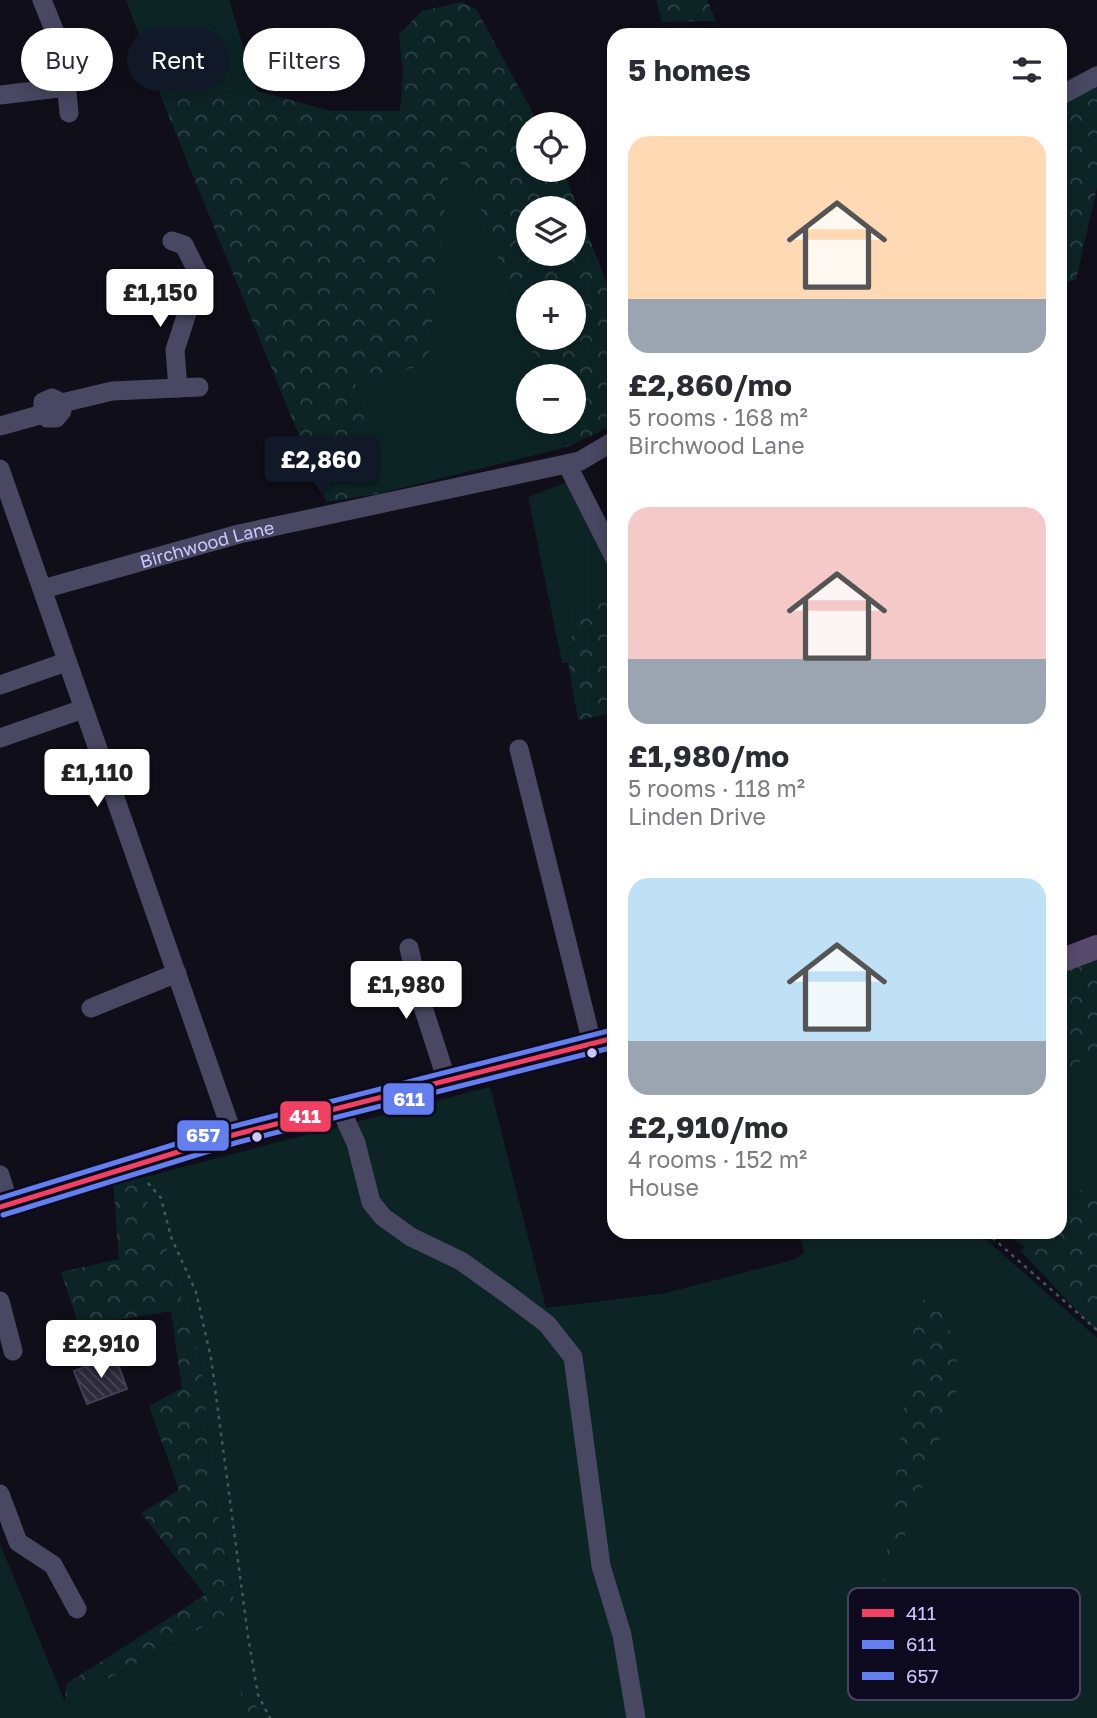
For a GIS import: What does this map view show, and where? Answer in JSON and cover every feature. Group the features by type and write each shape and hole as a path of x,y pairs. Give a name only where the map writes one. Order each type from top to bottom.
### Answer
{"main road":[{"path":"1067,958 1097,947"},
{"path":"4,1206 233,1135 603,1040"}],"street":[{"path":"42,0 53,28"},
{"path":"1067,92 1097,76"},
{"path":"0,94 29,91"},
{"path":"67,91 69,113"},
{"path":"172,241 184,246 202,281 180,329 175,350 178,388"},
{"path":"0,426 43,414 47,418 56,418 62,411 62,404 113,391 200,387"},
{"name":"Birchwood Lane","path":"43,590 239,534 580,461 607,445"},
{"path":"567,464 607,543"},
{"path":"0,469 233,1135"},
{"path":"0,685 66,662"},
{"path":"0,738 83,709"},
{"path":"519,749 603,1040"},
{"path":"409,948 422,1007 447,1081"},
{"path":"91,1007 177,973"},
{"path":"340,1108 356,1143 371,1202 383,1217 411,1237 461,1261 510,1296 547,1324 573,1357 601,1566 622,1635 636,1718"},
{"path":"0,1175 4,1206"},
{"path":"0,1301 13,1351"},
{"path":"0,1494 18,1542 53,1565 77,1609"}],"path":[{"path":"140,1164 145,1179 161,1198 171,1237 196,1292 211,1357 258,1695 270,1718"},
{"path":"994,1239 1097,1330"}],"green space":[{"path":"126,0 229,0 243,46 243,91 257,91 161,97 159,91 229,91 229,28 136,28"},
{"path":"656,0 707,0 716,21 662,22"},
{"path":"462,2 476,9 532,112 516,112 516,182 568,182 573,196 516,196 516,266 586,266 586,230 607,284 607,428 567,447 562,434 586,434 586,364 537,364 532,350 586,350 586,280 516,280 516,307 468,174 451,150 428,364 355,382 382,493 326,502 161,97 257,91 331,111 400,111 403,75 399,34 422,11"},
{"path":"1097,65 1097,187 1076,280 1067,282 1067,80"},
{"path":"450,149 468,174 516,307 516,350 532,350 537,364 516,364 516,434 562,434 567,447 382,493 355,381 428,364"},
{"path":"576,479 607,543 607,593 576,612 568,663 562,663 528,497"},
{"path":"607,593 607,715 578,720 568,663 576,612"},
{"path":"1097,947 1097,1050 1067,1071 1067,959"},
{"path":"1097,1050 1097,1173 1067,1205 1067,1070"},
{"path":"490,1087 546,1308 666,1293 796,1259 804,1252 801,1239 986,1239 1097,1338 1097,1718 0,1718 0,1544 65,1702 236,1609 211,1477 202,1367 165,1243 137,1179"},
{"path":"1097,1173 1097,1332 1021,1251 1033,1239 1067,1239 1067,1205"},
{"path":"137,1179 165,1243 202,1367 211,1477 236,1609 65,1702 66,1684 205,1595 141,1513 179,1490 149,1406 182,1388 171,1311 79,1326 61,1272 119,1259 113,1182"},
{"path":"1013,1239 1033,1239 1026,1247"},
{"path":"938,1284 961,1378 906,1533 883,1585 916,1309"},
{"path":"241,1677 262,1718 246,1718 241,1705"}],"building":[{"path":"115,1356 127,1389 87,1404 74,1371"}],"transit line":[{"name":"657","path":"0,1198 231,1127 607,1031"},
{"name":"411","path":"0,1207 233,1135 607,1040"},
{"name":"611","path":"3,1215 235,1143 607,1049"}]}
